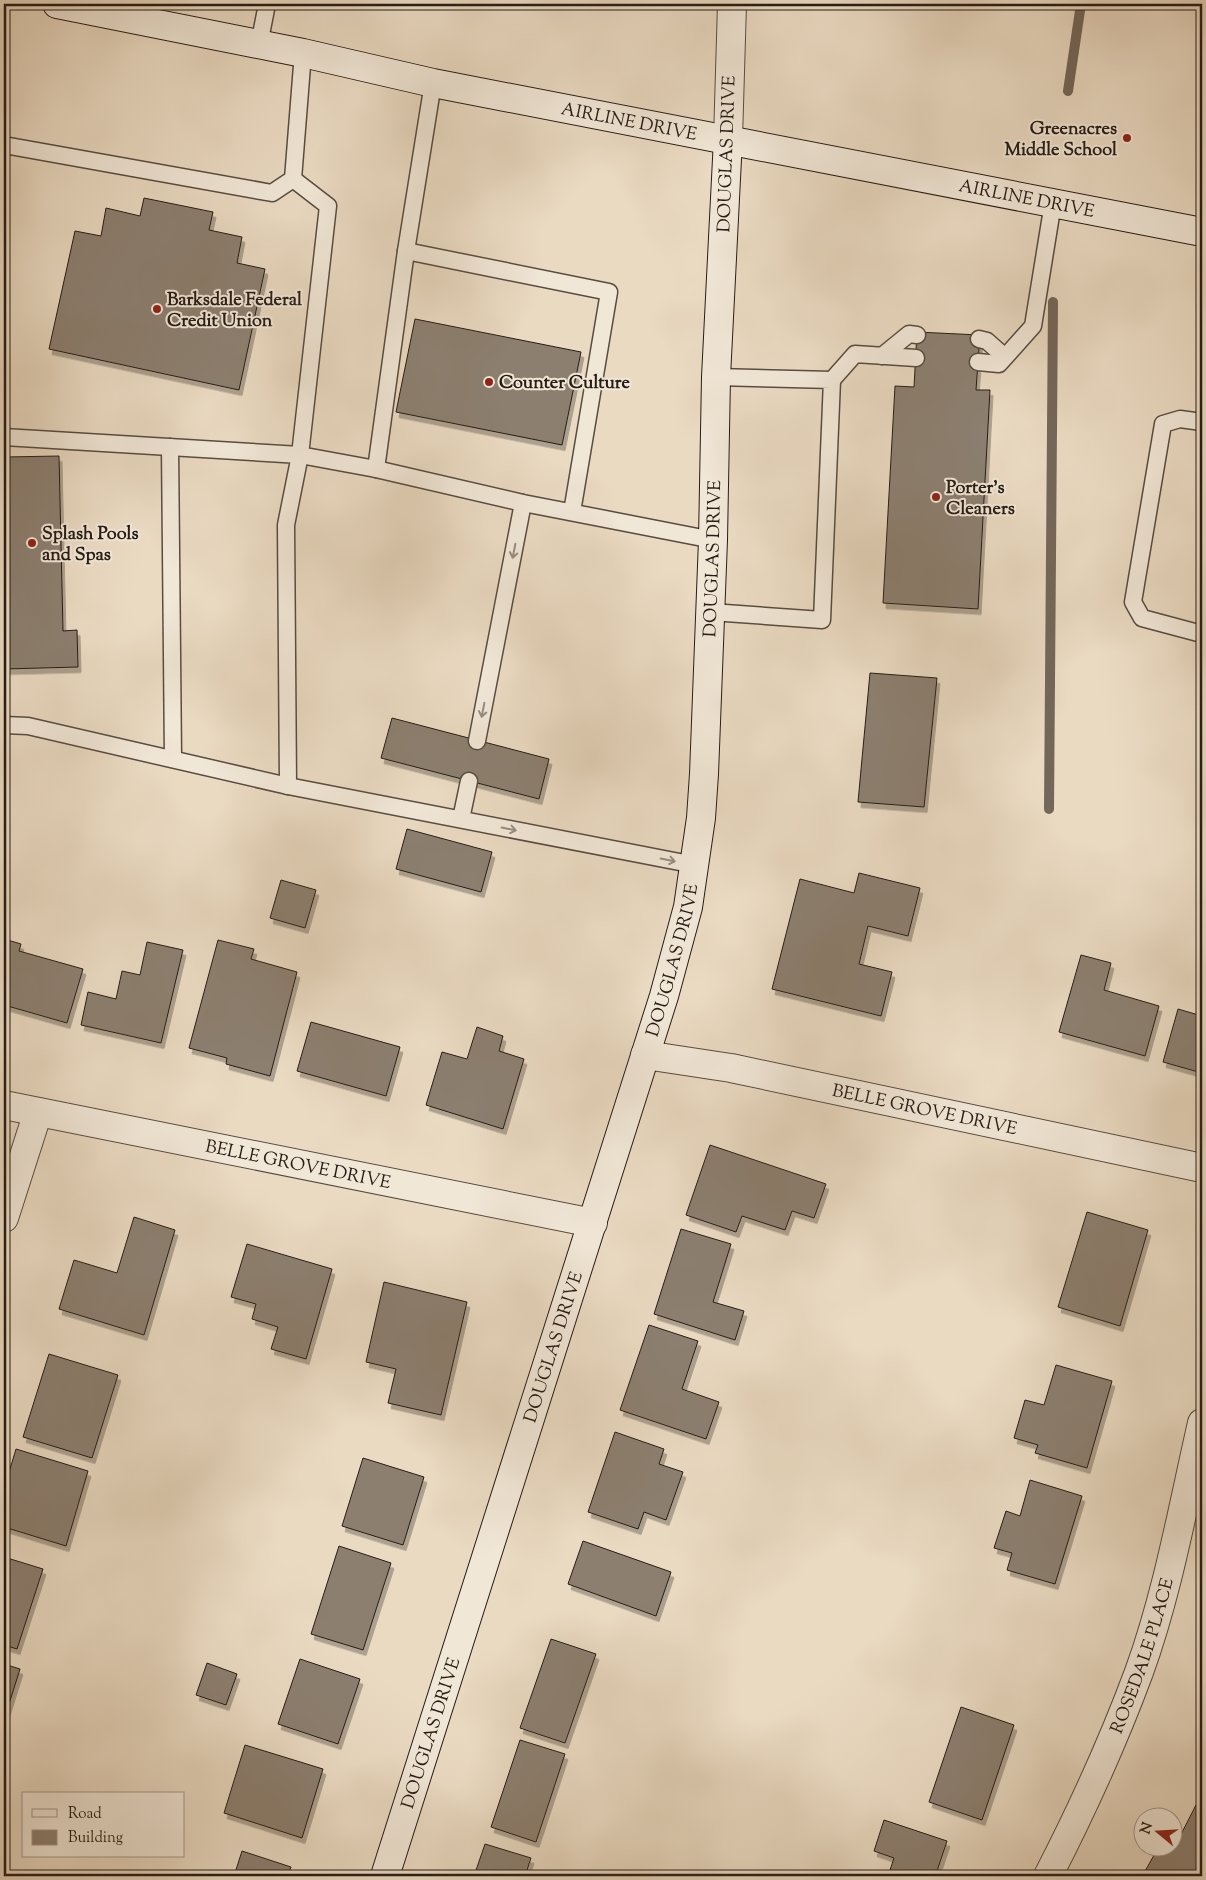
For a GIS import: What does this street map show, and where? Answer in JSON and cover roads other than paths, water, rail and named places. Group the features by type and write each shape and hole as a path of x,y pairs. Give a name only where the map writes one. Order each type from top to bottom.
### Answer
{"street":[{"name":"AIRLINE DRIVE","path":"57,4 303,53 433,83 1202,232"},
{"name":"DOUGLAS DRIVE","path":"384,1876 593,1223 677,950 688,907 695,865 704,774 713,540 716,376 728,139 732,4"},
{"name":"BELLE GROVE DRIVE","path":"645,1055 730,1068 1202,1168"},
{"name":"BELLE GROVE DRIVE","path":"4,1105 593,1223"},
{"path":"4,1218 38,1112"},
{"name":"ROSEDALE PLACE","path":"1048,1876 1105,1756 1139,1671 1162,1596 1202,1423"}],"lane":[{"path":"259,45 267,4"},
{"path":"293,179 303,53"},
{"path":"376,469 406,251 433,83"},
{"path":"4,145 272,193 293,179"},
{"path":"288,786 286,524 300,455 328,206 293,179"},
{"path":"978,362 999,364 1032,326 1053,203"},
{"path":"406,251 608,292 572,512"},
{"path":"882,356 909,334 917,335"},
{"path":"979,339 986,341 1004,358"},
{"path":"710,612 822,620 832,380 855,354 916,358"},
{"path":"716,376 832,380"},
{"path":"1202,422 1180,419 1163,424 1133,602 1142,618 1202,634"},
{"path":"4,437 300,455 376,469 523,503 713,540"},
{"path":"170,447 172,759"},
{"path":"478,740 523,503"},
{"path":"4,725 28,726 288,786 695,865"},
{"path":"461,820 469,781"}],"waterway":[{"path":"1068,91 1081,4"},
{"path":"1049,809 1053,302"}],"place":[{"name":"Greenacres Middle School","path":"1127,138"},
{"name":"Barksdale Federal Credit Union","path":"157,309"},
{"name":"Counter Culture","path":"489,382"},
{"name":"Porter's Cleaners","path":"936,497"},
{"name":"Splash Pools and Spas","path":"32,543"}]}
